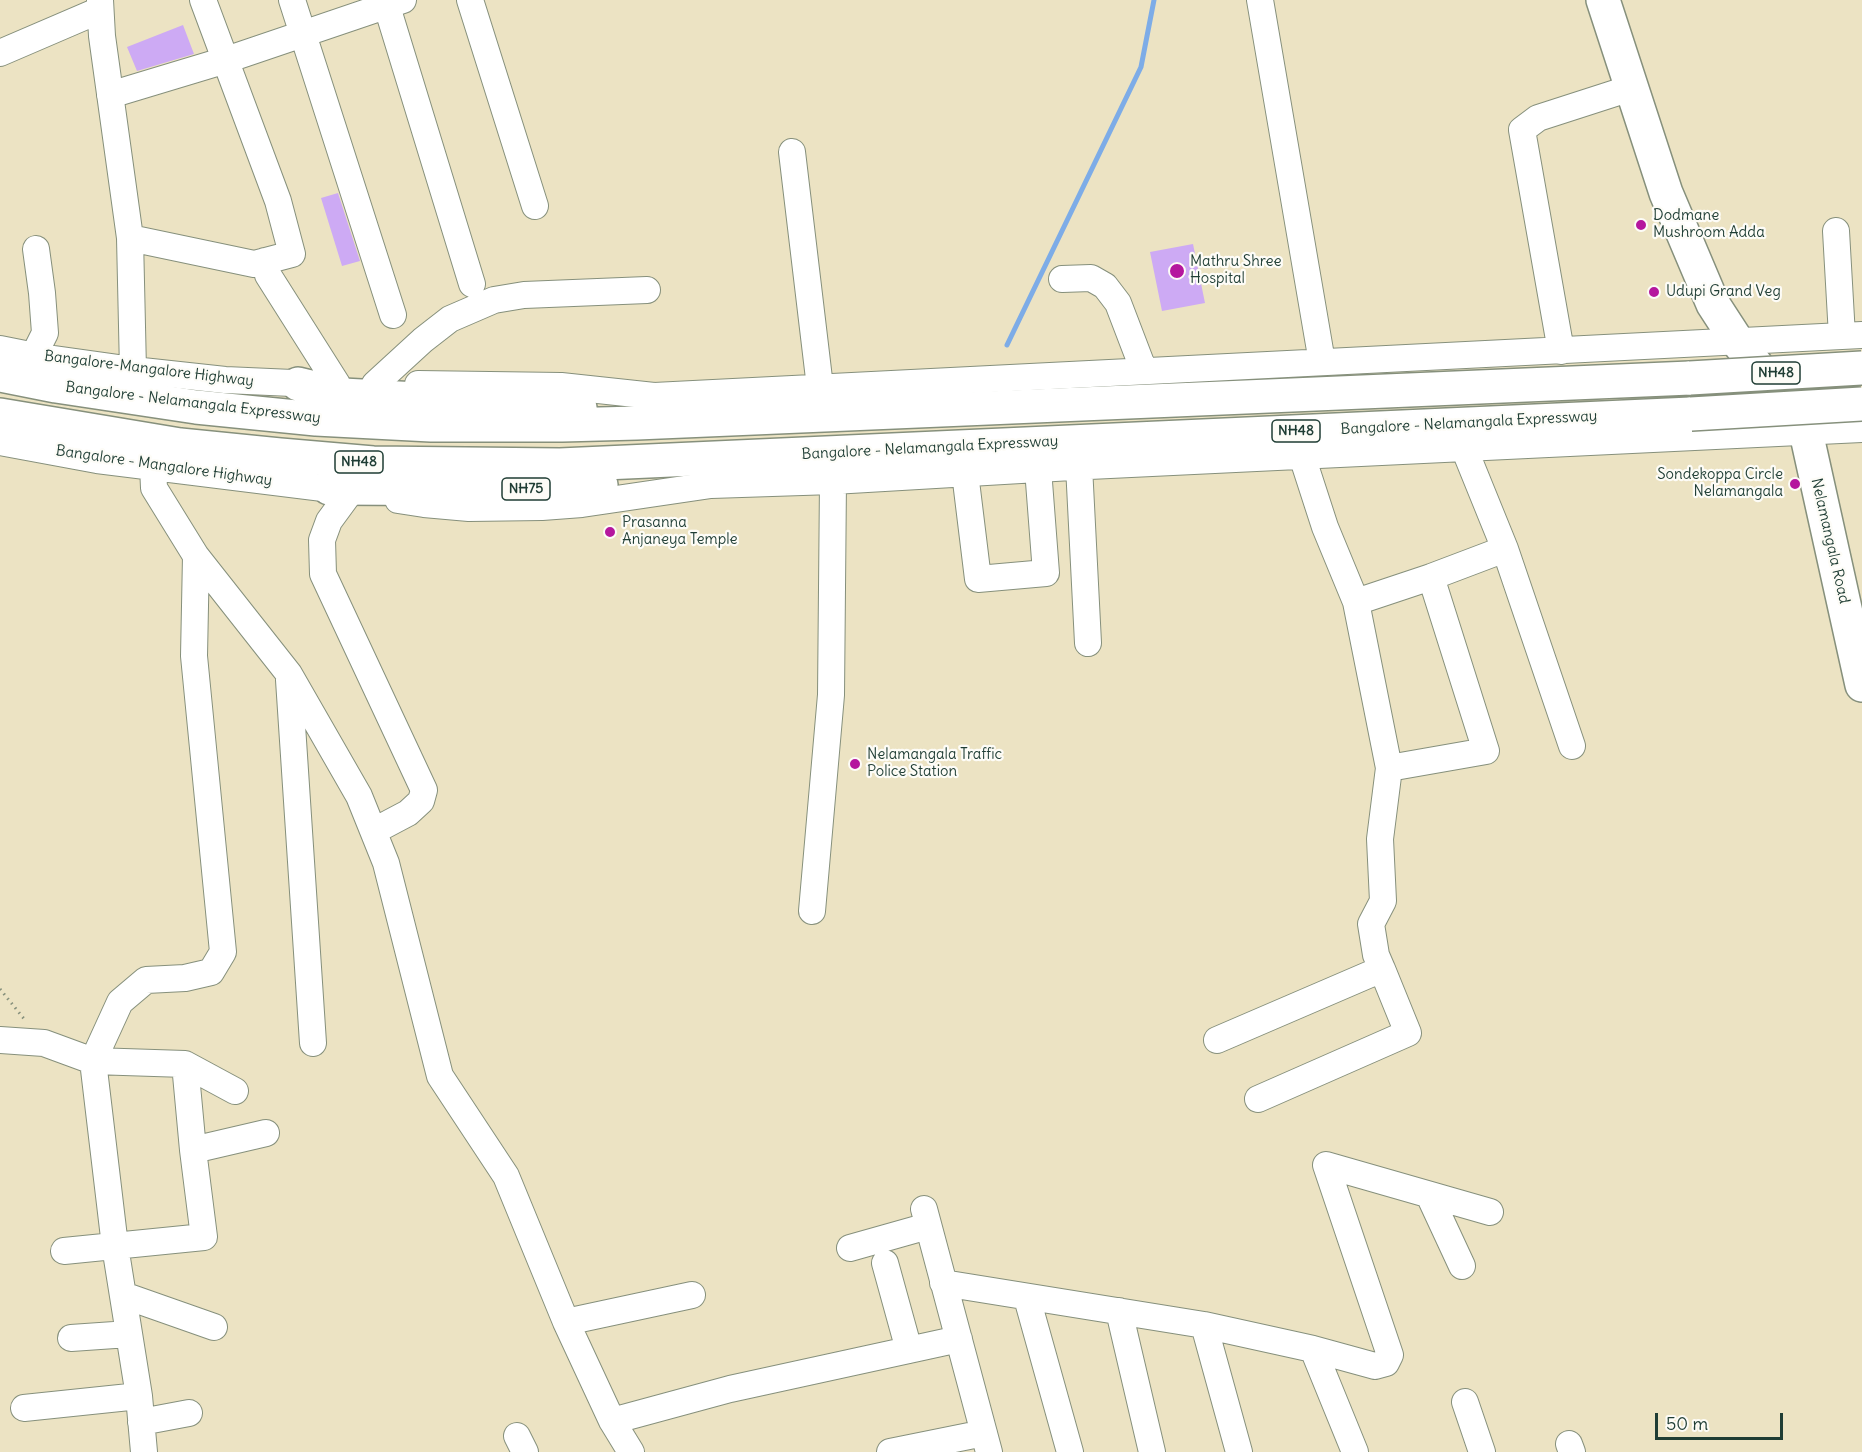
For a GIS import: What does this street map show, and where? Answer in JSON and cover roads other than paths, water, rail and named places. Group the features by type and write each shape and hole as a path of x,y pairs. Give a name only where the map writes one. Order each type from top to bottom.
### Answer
{"main road":[{"path":"1603,0 1666,193 1713,304 1737,341 1806,432"},
{"name":"Bangalore - Nelamangala Expressway","path":"0,375 56,386 196,407 316,419 431,425 562,425 1690,378 1862,368"},
{"path":"298,384 343,395 454,401 530,401 568,405 637,423"},
{"name":"Bangalore - Nelamangala Expressway","path":"0,415 180,445 372,463 560,465 1691,414 1862,404"},
{"name":"Nelamangala Road","path":"1806,432 1862,685"},
{"name":"NH75","path":"340,490 578,488 627,482 720,459"}],"street":[{"path":"130,238 254,264 292,254 278,201 203,0"},
{"path":"292,0 393,315"},
{"path":"470,0 536,206"},
{"path":"1260,0 1322,362"},
{"path":"110,95 226,60 392,2 472,284"},
{"path":"0,53 100,5 130,238 133,370"},
{"path":"1561,351 1522,130 1538,118 1632,88"},
{"path":"792,152 820,387"},
{"path":"1836,231 1852,336"},
{"path":"34,355 45,333 36,249"},
{"path":"265,261 268,274 338,384"},
{"path":"1062,279 1090,278 1105,286 1118,303 1144,371"},
{"path":"375,384 423,340 450,319 494,300 524,295 647,290"},
{"name":"Bangalore-Mangalore Highway","path":"0,348 133,370 225,380 298,384 561,386 654,396 1852,336"},
{"name":"Bangalore - Mangalore Highway","path":"0,441 97,460 469,508 582,504 711,485 833,481 1079,466 1862,429"},
{"path":"1464,448 1506,549 1572,746"},
{"path":"1258,1099 1408,1033 1376,955 1371,924 1383,901 1380,838 1389,768 1356,602 1325,526 1302,456"},
{"path":"153,466 154,488 196,556 289,674 359,796 386,863 440,1076 506,1176 566,1322 612,1421 631,1452"},
{"path":"1079,466 1088,643"},
{"path":"965,473 978,579 1047,573 1038,469"},
{"path":"812,911 831,696 833,481"},
{"path":"340,490 322,540 323,574 424,790 421,801 408,813 374,831"},
{"path":"1356,602 1506,549"},
{"path":"144,1452 139,1396 115,1246 93,1061 120,1002 146,980 184,978 212,972 223,952 194,656 196,556"},
{"path":"1389,768 1486,751 1431,577"},
{"path":"289,674 313,1043"},
{"path":"1217,1040 1382,969"},
{"path":"0,1040 44,1043 93,1061 185,1064 235,1091"},
{"path":"64,1251 204,1237 185,1064"},
{"path":"193,1150 266,1133"},
{"path":"943,1283 1204,1325 1313,1349 1375,1366 1386,1363 1390,1355 1326,1165 1490,1212"},
{"path":"1429,1194 1462,1266"},
{"path":"850,1248 926,1217 987,1442 890,1452"},
{"path":"885,1263 909,1350"},
{"path":"123,1294 214,1327"},
{"path":"566,1322 692,1295"},
{"path":"1027,1298 1070,1452"},
{"path":"1119,1311 1152,1452"},
{"path":"1204,1325 1239,1452"},
{"path":"71,1338 129,1334"},
{"path":"612,1421 730,1389 959,1339"},
{"path":"1313,1349 1355,1452"},
{"path":"24,1408 139,1396"},
{"path":"1465,1402 1482,1452"},
{"path":"141,1422 189,1413"}],"waterway":[{"path":"1007,345 1141,67 1154,0"}],"place":[{"name":"Dodmane Mushroom Adda","path":"1641,225"},
{"name":"Mathru Shree Hospital","path":"1177,271"},
{"name":"Udupi Grand Veg","path":"1654,292"},
{"name":"Sondekoppa Circle Nelamangala","path":"1795,484"},
{"name":"Prasanna Anjaneya Temple","path":"610,532"},
{"name":"Nelamangala Traffic Police Station","path":"855,764"}]}
